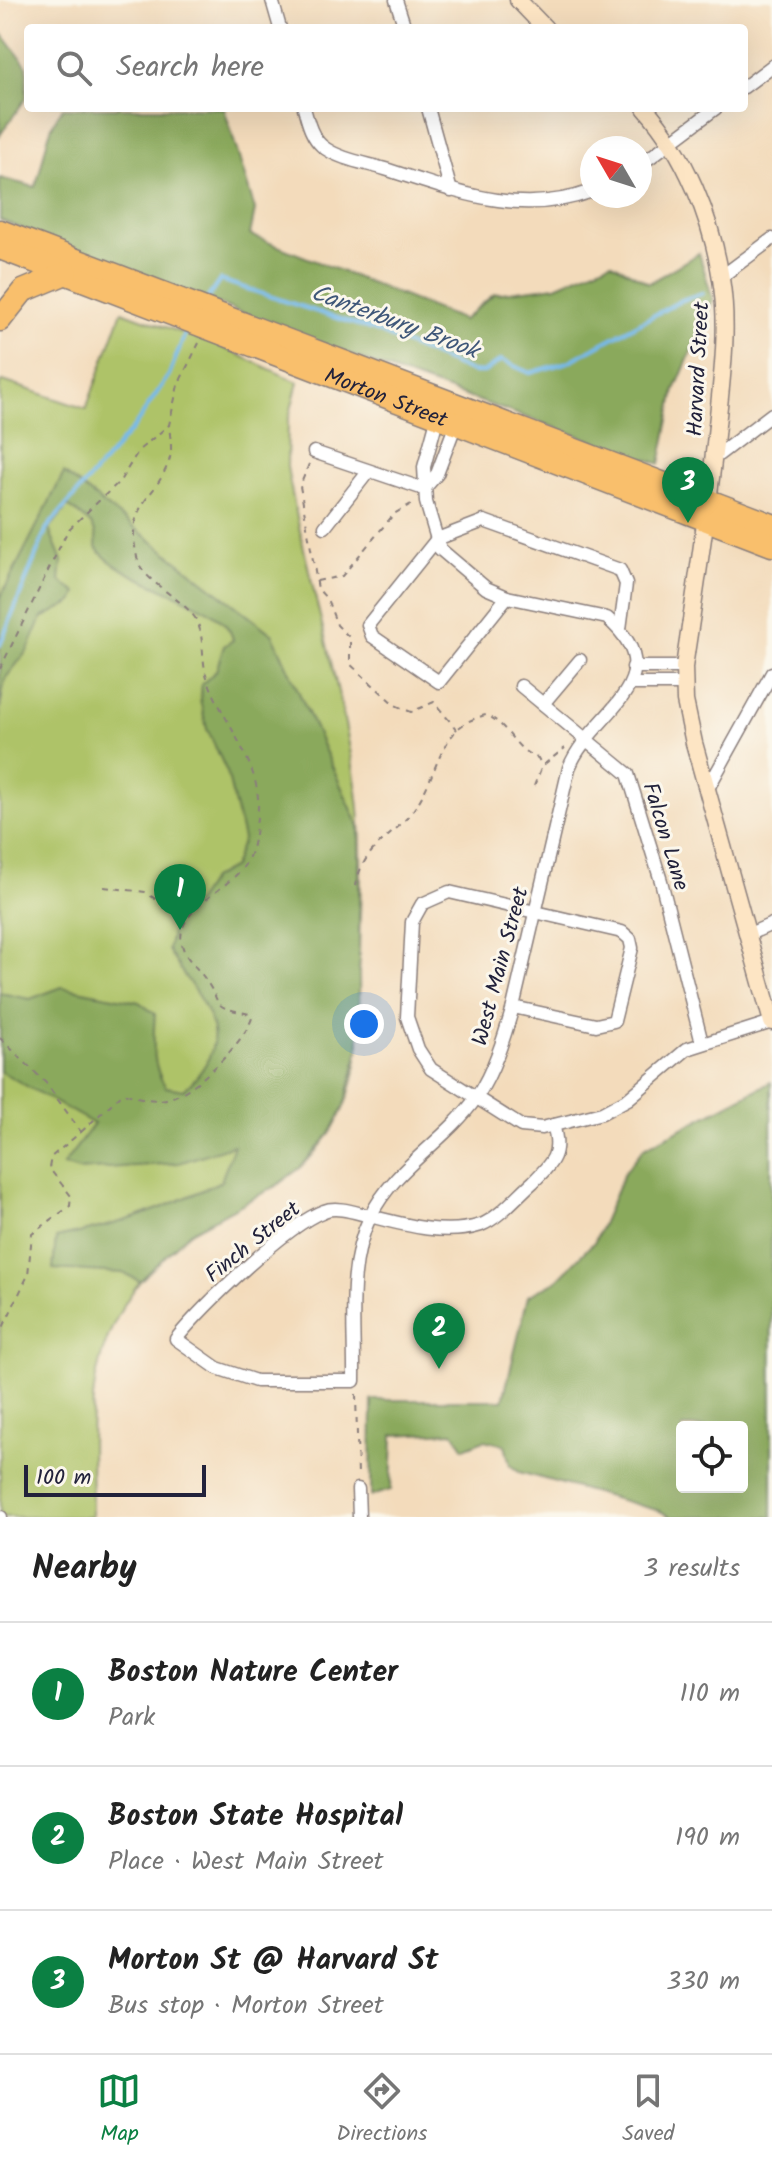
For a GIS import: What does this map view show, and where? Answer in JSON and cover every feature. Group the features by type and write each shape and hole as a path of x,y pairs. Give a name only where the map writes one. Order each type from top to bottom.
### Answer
{"highway":[{"name":"Morton Street","path":"0,231 707,509 772,525"},
{"name":"Morton Street","path":"0,248 208,327 450,410"},
{"path":"0,320 27,288 66,273"},
{"name":"Morton Street","path":"707,509 772,545"}],"main road":[{"path":"518,0 541,24"},
{"name":"Harvard Street","path":"648,112 671,142 691,179 721,277 725,320 713,459 684,667 685,684 694,743 772,1022"}],"street":[{"path":"272,0 279,24"},
{"path":"396,0 404,24"},
{"path":"748,84 772,66"},
{"path":"305,112 312,134 330,152 451,191 515,204 548,203 580,194"},
{"path":"429,112 451,191"},
{"path":"652,156 711,112"},
{"path":"721,277 772,239"},
{"path":"425,496 437,474 450,410"},
{"path":"450,410 424,467 425,496 440,549 486,588 507,597 546,608 607,618 620,629 633,654 633,684 685,684"},
{"path":"713,459 772,414"},
{"path":"314,452 425,496"},
{"path":"325,527 368,472"},
{"path":"507,597 439,682 372,636 368,625 437,539 484,521 620,570 626,584 620,629"},
{"path":"543,704 580,660"},
{"path":"633,667 684,667"},
{"path":"707,790 772,673"},
{"name":"West Main Street","path":"355,1386 356,1266 370,1216 406,1167 475,1098 502,1045 579,736 626,696 633,684"},
{"name":"Falcon Lane","path":"521,686 628,774 661,881 702,1043"},
{"path":"513,1007 596,1025 614,1021 632,948 630,939 622,932 449,892 422,904 412,922 407,1017 418,1049 431,1069 521,1126 553,1125 602,1113 628,1099 687,1049 772,1022"},
{"path":"747,935 772,924"},
{"name":"Finch Street","path":"355,1386 256,1381 217,1368 176,1339 212,1299 322,1211 337,1210 370,1216 403,1227 460,1228 482,1224 526,1188 557,1156 559,1145 553,1125"},
{"path":"358,1489 359,1517"}],"path":[{"path":"0,1334 28,1275 32,1234 70,1206 71,1196 49,1168 51,1157 123,1093 146,1099 166,1099 181,1094 226,1057 249,1028 250,1014 230,1012 216,1004 210,986 186,957 180,927 185,919 225,887 246,863 254,840 258,803 248,757 226,723 212,690 196,618 139,565 135,544 137,514 168,465 171,453 169,425 178,385 208,327"},
{"path":"0,669 68,530 120,481 139,450 169,425"},
{"path":"314,452 300,486 317,581 337,625 350,638 350,664 405,711 434,702 457,730"},
{"path":"317,581 342,576 405,504 425,496"},
{"path":"355,886 363,859 417,806 457,730 476,717 495,719 522,752 538,758 542,766"},
{"path":"534,786 542,766 579,736"},
{"path":"104,887 145,892 185,919"},
{"path":"0,1038 46,1083 81,1132"},
{"path":"355,1386 358,1489"}],"green space":[{"path":"0,31 24,62 24,101 0,135"},
{"path":"60,112 225,112 255,210 250,235 463,320 494,294 556,286 611,262 649,283 699,253 713,300 675,390 660,464 393,371 0,220 0,178 35,187"},
{"path":"122,311 226,349 298,382 288,422 287,467 342,710 357,791 361,834 357,1057 350,1092 320,1147 306,1162 275,1185 194,1229 172,1246 152,1266 120,1312 99,1363 94,1390 92,1517 0,1517 0,384 3,381 86,409"},
{"path":"64,473 273,635 359,826 359,1049 344,1107 330,1134 300,1168 276,1186 190,1232 140,1281 123,1273 53,1269 56,1238 141,1216 221,1181 234,1145 179,1163 78,1170 63,1165 94,1124 0,1071 0,993 30,999 62,987 139,1002 155,1014 155,1061 166,1087 184,1090 202,1070 211,1052 213,1035 210,1019 168,950 175,919 196,902 211,879 233,867 243,839 227,772 207,729 200,700 202,684 216,671 224,646 233,640 226,626 212,614 109,561 96,547 93,527 68,506 49,529 62,561 60,581 77,593 73,602 42,618 28,650 5,679 0,708 0,598"},
{"path":"771,1082 772,1517 671,1517 660,1511 519,1472 510,1465 505,1445 484,1440 464,1448 453,1432 393,1435 391,1490 371,1496 372,1400 503,1400 528,1296 556,1281 595,1241 624,1173 644,1148"}],"waterway":[{"name":"Canterbury Brook","path":"207,299 220,280 373,330 472,372 484,372 501,360 530,373 568,362 682,300 703,293"},
{"name":"Canterbury Brook","path":"0,645 47,528 134,427 169,375 185,334"}],"place":[{"name":"Morton St @ Harvard St","path":"688,523"},
{"name":"Boston Nature Center","path":"180,930"},
{"name":"Boston State Hospital","path":"439,1369"}]}
